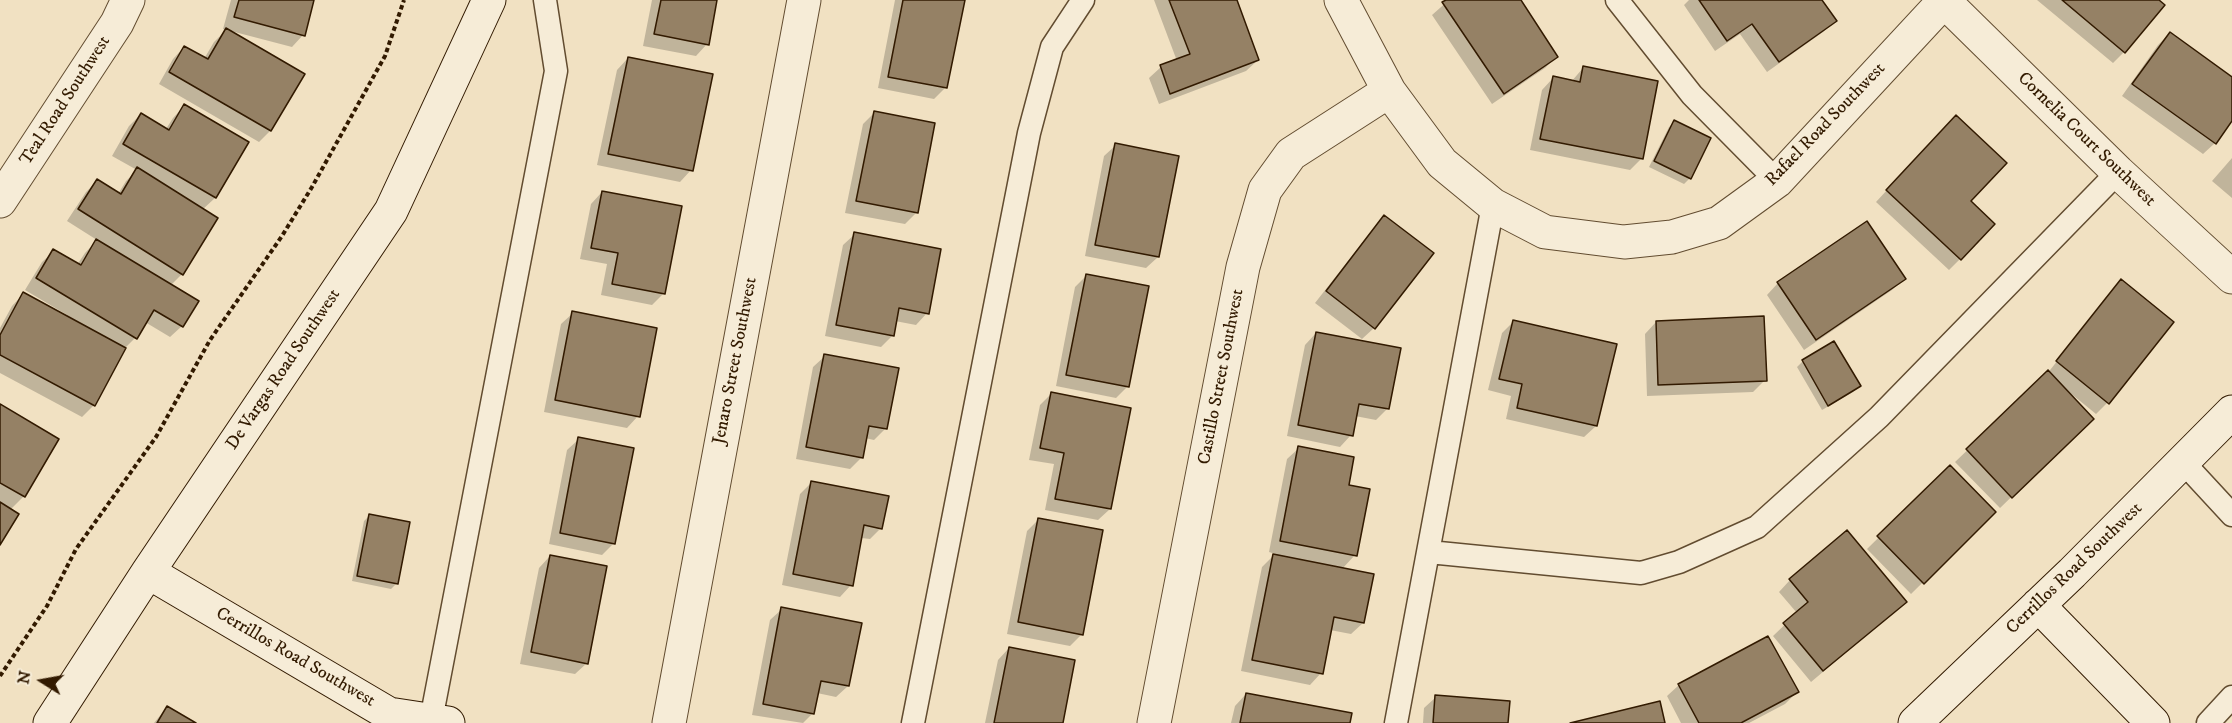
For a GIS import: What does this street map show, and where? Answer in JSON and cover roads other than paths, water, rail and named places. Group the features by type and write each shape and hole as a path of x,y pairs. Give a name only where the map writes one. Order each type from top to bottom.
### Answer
{"street":[{"name":"Teal Road Southwest","path":"0,201 117,23 128,0"},
{"name":"De Vargas Road Southwest","path":"50,723 148,572 391,211 489,0"},
{"name":"Jenaro Street Southwest","path":"669,723 804,0"},
{"name":"Rafael Road Southwest","path":"1341,0 1389,91 1442,163 1493,205 1545,232 1624,242 1672,237 1719,223 1777,181 1943,0"},
{"name":"Cornelia Court Southwest","path":"1943,0 2118,172 2232,277"},
{"name":"Castillo Street Southwest","path":"1154,723 1243,267 1265,190 1291,154 1389,91"},
{"name":"Cerrillos Road Southwest","path":"1915,723 2038,605 2232,412"},
{"name":"Cerrillos Road Southwest","path":"148,572 389,718 440,722"},
{"path":"2038,605 2153,723"}],"lane":[{"path":"440,722 556,71 545,0"},
{"path":"913,723 1029,133 1052,47 1083,0"},
{"path":"1617,0 1692,95 1777,181"},
{"path":"1429,552 1641,573 1679,562 1757,527 1879,417 2118,172"},
{"path":"1396,723 1493,205"},
{"path":"2182,462 2232,515"},
{"path":"2208,723 2232,697"}]}
